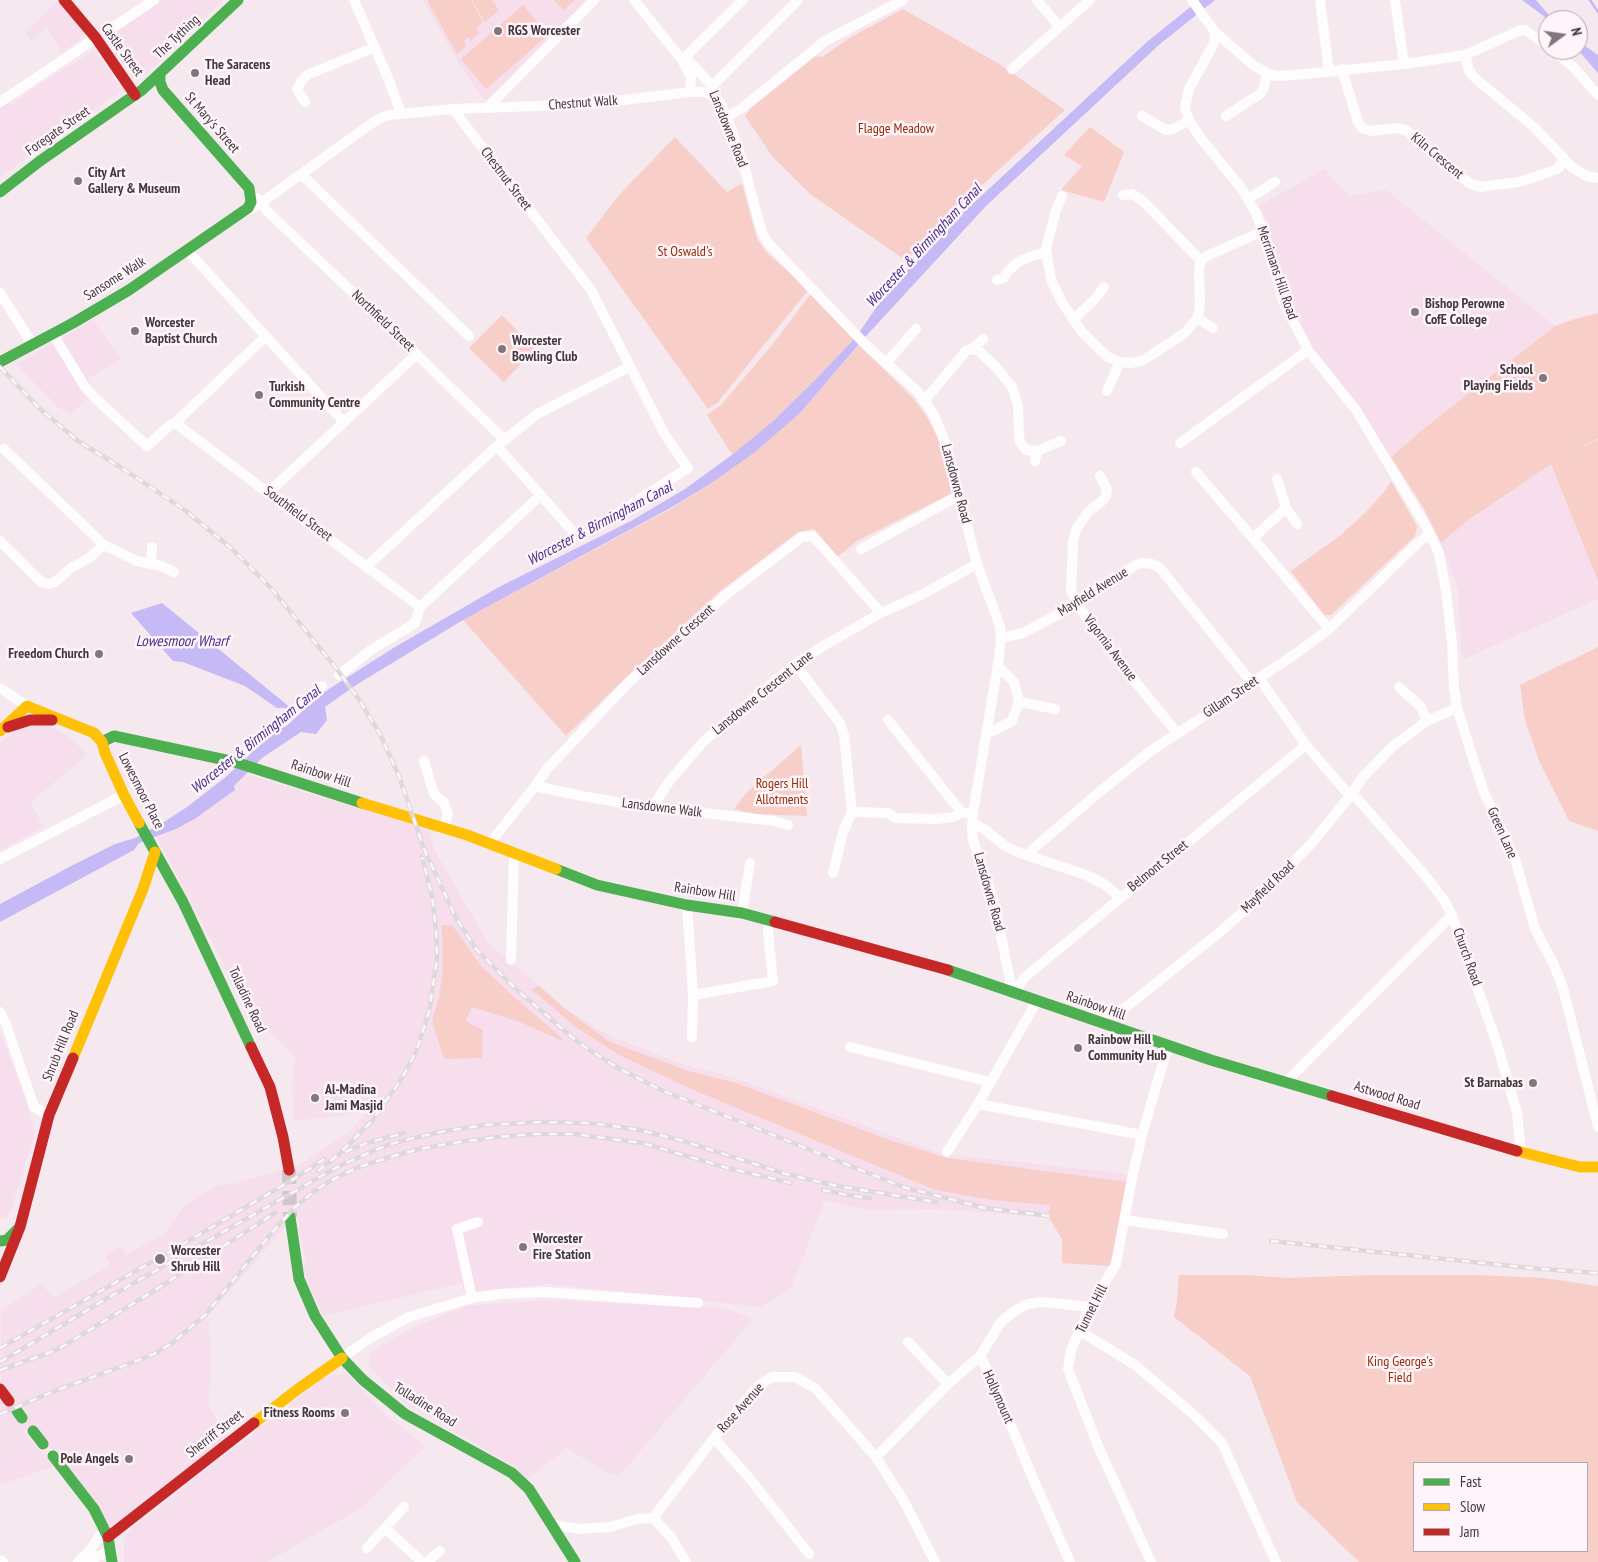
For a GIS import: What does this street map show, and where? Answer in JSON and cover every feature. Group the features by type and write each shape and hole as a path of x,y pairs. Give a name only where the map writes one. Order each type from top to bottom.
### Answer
{"main road":[{"name":"Castle Street","path":"64,0 96,38 135,95"},
{"name":"The Tything","path":"135,95 160,74 238,0"},
{"name":"St Mary's Street","path":"160,74 160,82 164,90 249,188"},
{"name":"Foregate Street","path":"0,192 40,161 135,95"},
{"path":"242,214 251,202 249,188"},
{"name":"Sansome Walk","path":"0,362 129,290 242,214"},
{"path":"1,730 27,706 94,733 102,742"},
{"path":"1,730 30,720 63,720"},
{"name":"Rainbow Hill","path":"102,742 114,736 237,763 490,843 597,885 687,905 742,913 950,970 1168,1046"},
{"name":"Lowesmoor Place","path":"102,742 124,795 153,849"},
{"name":"Shrub Hill Road","path":"0,1277 4,1260 20,1227 49,1115 143,889 153,849"},
{"name":"Tolladine Road","path":"153,849 171,878 270,1087 283,1137 289,1170"},
{"name":"Astwood Road","path":"1168,1046 1521,1152 1580,1167 1598,1167"},
{"name":"Tolladine Road","path":"290,1217 299,1279 315,1316 342,1358 363,1380 405,1414 512,1473 530,1489 574,1562"},
{"path":"0,1241 7,1240 20,1227"},
{"name":"Sherriff Street","path":"106,1534 342,1358"},
{"path":"0,1388 9,1401"},
{"path":"33,1431 43,1444"},
{"path":"53,1456 94,1509 106,1534 112,1556"}],"street":[{"path":"109,30 154,0"},
{"path":"354,0 394,91 401,113 453,109"},
{"path":"487,108 594,0"},
{"name":"Lansdowne Road","path":"634,0 682,60 691,77 690,92"},
{"path":"682,60 743,0"},
{"path":"712,91 798,0"},
{"path":"726,117 742,108 825,41 903,0"},
{"path":"1037,0 1059,26"},
{"path":"1012,68 1090,0"},
{"path":"1192,0 1215,32 1253,65 1267,74 1285,76 1404,64 1465,55 1521,30 1538,39"},
{"path":"1320,0 1329,71"},
{"path":"1395,0 1404,64"},
{"path":"1142,116 1166,130 1173,129 1189,120 1185,108 1189,90 1214,43 1215,32"},
{"path":"0,102 96,38"},
{"path":"305,102 297,89 308,75 375,47"},
{"path":"1465,55 1469,71 1476,79 1534,127 1573,168 1586,176 1598,178"},
{"name":"Lansdowne Road","path":"682,60 689,61 721,104 745,169 760,224 768,244 865,344 887,362 925,400 939,425 947,447 977,564 1000,626 1001,638 998,666 969,816 974,840 996,910 1015,992"},
{"path":"1565,60 1598,95"},
{"name":"Kiln Crescent","path":"1342,69 1358,122 1362,128 1371,131 1397,128 1406,130 1469,183 1480,187 1518,182 1559,168 1563,157"},
{"path":"1226,116 1261,93 1267,74"},
{"path":"506,90 509,107"},
{"name":"Chestnut Walk","path":"453,109 591,104 712,91"},
{"name":"Chestnut Street","path":"453,109 591,290 628,367 665,436 688,468 610,518"},
{"name":"Sansome Walk","path":"242,214 261,203 375,121 388,115 401,113"},
{"name":"Merrimans Hill Road","path":"1189,120 1199,136 1242,189 1257,215 1283,301 1308,350 1356,410 1430,534"},
{"path":"301,174 469,336"},
{"path":"1248,199 1275,182"},
{"name":"Northfield Street","path":"249,188 267,211 417,354 501,443 541,495 576,536"},
{"path":"1123,195 1132,194 1144,202 1202,261"},
{"path":"1062,196 1056,210 1046,249 1051,280 1073,320 1108,357 1120,362 1142,361 1185,332 1196,318 1200,302 1199,269 1202,261 1207,256 1263,231"},
{"path":"187,250 344,422"},
{"path":"997,280 1004,278 1018,262 1037,254 1047,253"},
{"path":"1073,320 1094,300 1104,287"},
{"path":"0,293 33,345"},
{"path":"1196,318 1213,328"},
{"path":"887,362 916,329"},
{"path":"53,334 85,387 147,446 170,425 175,423 266,336"},
{"path":"925,400 966,351 972,349 983,339"},
{"path":"972,349 978,350 996,367 1012,387 1018,405 1020,442 1026,450 1036,456 1061,441"},
{"path":"1180,443 1308,350"},
{"path":"269,492 417,354"},
{"path":"1107,391 1120,362"},
{"path":"366,567 501,443 537,414 628,367"},
{"name":"Southfield Street","path":"175,423 420,607"},
{"path":"1,448 104,545 137,561 161,566 174,572"},
{"path":"1196,472 1329,629"},
{"name":"Vigornia Avenue","path":"1100,476 1107,489 1106,496 1087,513 1076,530 1073,542 1072,590 1076,603 1125,669 1177,733"},
{"path":"1278,479 1286,508 1297,524"},
{"path":"339,675 372,650 415,624 420,607 541,495"},
{"path":"861,549 960,495"},
{"path":"1253,538 1286,508"},
{"name":"Gillam Street","path":"1028,856 1033,849 1097,794 1152,750 1232,698 1329,629 1430,534"},
{"name":"Green Lane","path":"1430,534 1439,554 1446,591 1457,708 1483,790 1515,860 1535,929 1564,988 1598,1127"},
{"name":"Lansdowne Crescent","path":"490,843 548,768 630,681 727,594 802,537 813,536 881,613"},
{"path":"0,541 41,582 49,584 55,582 71,568 89,558 104,545"},
{"path":"150,564 152,547"},
{"name":"Mayfield Avenue","path":"1001,638 1024,633 1061,613 1134,566 1142,563 1152,564 1160,568 1255,680"},
{"name":"Lansdowne Crescent Lane","path":"652,807 670,779 704,741 795,664 825,644 881,613 921,595 977,564"},
{"path":"795,664 840,723 844,735 852,812 843,832 833,874"},
{"path":"986,733 1012,721 1019,702 1014,682 998,666"},
{"name":"Church Road","path":"1255,680 1306,745 1350,796 1355,796 1423,873 1444,900 1452,915 1498,1047 1517,1113 1521,1152"},
{"path":"237,763 254,741 283,722 322,686"},
{"path":"1399,687 1421,707 1428,721"},
{"path":"0,688 27,706"},
{"path":"1019,702 1055,709"},
{"name":"Mayfield Road","path":"1082,1017 1119,1012 1220,932 1256,900 1311,844 1363,777 1393,746 1428,721 1457,708"},
{"path":"888,720 969,816 1005,846 1028,856 1086,875 1104,884 1120,897"},
{"name":"Belmont Street","path":"1015,992 1025,977 1306,745"},
{"path":"424,761 434,794 444,803 448,814 444,828"},
{"name":"Lansdowne Walk","path":"535,786 582,796 652,807 774,821 788,826"},
{"path":"0,859 124,795"},
{"path":"852,812 888,813 895,818 937,820 969,816"},
{"path":"511,960 514,853"},
{"path":"742,913 750,863"},
{"path":"687,905 693,994 692,1037"},
{"path":"1286,1082 1452,915"},
{"path":"693,994 773,981 768,932 770,921"},
{"path":"947,1152 978,1104 1037,1001"},
{"path":"0,1012 6,1024 34,1107 49,1115"},
{"name":"Tunnel Hill","path":"1151,1562 1098,1446 1068,1369 1071,1350 1090,1307 1116,1264 1142,1135 1168,1046"},
{"path":"850,1047 990,1082"},
{"path":"978,1104 1142,1135"},
{"path":"1125,1220 1222,1234"},
{"path":"472,1298 457,1229 478,1222"},
{"path":"342,1358 370,1338 409,1317 472,1298 501,1294 545,1292 698,1303"},
{"name":"Hollymount","path":"1070,1562 993,1382 980,1356 1001,1322 1016,1310 1028,1304 1042,1302 1090,1307"},
{"path":"1080,1331 1135,1365 1193,1414 1222,1443 1276,1562"},
{"path":"908,1342 948,1384"},
{"path":"876,1456 948,1384 980,1356"},
{"name":"Rose Avenue","path":"653,1518 714,1438 758,1386 772,1377 795,1378 815,1388 876,1456 905,1503 935,1562"},
{"path":"714,1438 751,1480 809,1554"},
{"path":"367,1548 404,1507"},
{"path":"553,1525 580,1529 610,1527 637,1519 653,1518 671,1537 686,1562"},
{"path":"385,1528 422,1562"},
{"path":"78,1562 106,1534"},
{"path":"427,1562 440,1551"},
{"path":"86,1562 112,1556"}],"shaded area":[{"path":"162,0 223,0 143,77 109,37"},
{"name":"RGS Worcester","path":"423,0 587,0 485,101 458,62"},
{"path":"57,1 85,33 62,53 47,28 31,41 25,32"},
{"path":"95,50 122,90 0,177 0,108 8,102 11,105 32,89"},
{"name":"Bishop Perowne CofE College","path":"1324,169 1349,196 1386,190 1555,326 1422,430 1391,457 1347,391 1313,352 1287,297 1268,223 1259,206"},
{"path":"93,320 122,359 87,379 95,392 70,414 58,407 16,364"},
{"path":"1551,464 1598,579 1598,599 1464,659 1461,650 1458,590 1441,543 1467,521"},
{"path":"41,724 55,729 72,739 87,755 31,802 43,827 0,850 0,743 15,731"},
{"path":"245,774 430,830 434,849 488,943 567,1010 608,1035 684,1065 729,1076 942,1154 1129,1174 1110,1266 1062,1263 1062,1239 1048,1217 936,1209 866,1210 825,1200 791,1288 761,1307 550,1284 464,1292 461,1283 323,1316 306,1278 303,1265 306,1265 306,1259 297,1213 208,1316 211,1350 208,1403 226,1438 110,1528 33,1425 22,1430 54,1466 0,1485 1,1311 42,1284 53,1298 110,1265 105,1255 120,1246 126,1255 165,1233 184,1206 215,1186 233,1184 298,1166 348,1133 379,1099 350,1114 294,1121 292,1085 295,1057 245,1008 224,964 157,838 176,829 216,804 235,790 234,786"},
{"path":"0,1032 24,1093 35,1132 12,1207 6,1217 0,1218"},
{"path":"544,1300 724,1308 753,1319 619,1476 606,1472 567,1448 527,1479 513,1466 401,1400 368,1365 371,1351 413,1328 467,1306"},
{"path":"347,1374 386,1415 426,1446 361,1508 267,1562 124,1562 124,1540 130,1530 325,1377"}],"green space":[{"path":"427,0 471,0 483,22 476,28 479,33 471,41 468,37 464,41 466,46 457,54"},
{"path":"472,0 492,0 499,10 485,22"},
{"path":"554,0 575,0 563,10"},
{"path":"523,5 548,35 486,89 461,59"},
{"name":"Flagge Meadow","path":"903,9 1001,65 1065,110 995,173 905,260 810,194 772,156 745,116 751,108 816,56 822,57 851,37"},
{"path":"1090,127 1124,152 1104,202 1061,190 1082,166 1064,155"},
{"name":"St Oswald's","path":"675,137 727,192 742,183 757,239 767,253 809,289 718,402 708,409 586,238 618,196"},
{"path":"812,292 856,337 772,422 733,454 707,415 721,405 772,345"},
{"name":"School Playing Fields","path":"1598,313 1598,439 1572,452 1598,440 1598,581 1551,464 1467,521 1441,543 1423,507 1391,457 1422,430 1555,326"},
{"name":"Worcester Bowling Club","path":"502,315 535,349 504,382 469,348"},
{"path":"859,345 914,399 927,417 938,438 952,493 857,541 837,557 814,529 798,532 719,592 619,684 566,736 463,620 672,508 710,484 800,413"},
{"path":"1391,481 1417,526 1415,536 1331,615 1324,615 1291,571 1342,534 1367,511"},
{"path":"1598,647 1598,831 1569,821 1539,761 1525,720 1520,685"},
{"name":"Rogers Hill Allotments","path":"801,745 807,816 754,814 734,809 746,793"},
{"path":"442,925 452,925 481,966 563,1039 560,1040 520,1022 472,1007 465,1021 483,1030 482,1058 444,1059 432,1021 439,998 443,971"},
{"path":"539,986 608,1041 688,1071 736,1083 890,1140 947,1158 1127,1182 1110,1266 1062,1263 1062,1239 1048,1217 1050,1205 992,1200 935,1190 691,1089 621,1056 577,1028 531,989"},
{"name":"King George's Field","path":"1179,1275 1248,1275 1288,1278 1372,1275 1476,1275 1543,1278 1598,1286 1598,1562 1359,1562 1297,1502 1250,1376 1174,1317"}],"water":[{"name":"Lowesmoor Wharf","path":"1199,0 1215,0 1160,44 986,206 867,335 800,413 755,452 710,484 672,507 463,620 356,685 325,707 327,720 316,734 301,732 262,758 234,786 235,790 196,818 176,829 139,843 134,850 0,922 0,904 115,844 135,838 164,822 227,776 293,717 285,708 277,708 245,686 183,662 173,661 131,613 162,603 296,714 329,689 395,647 499,587 631,521 685,489 733,454 772,422 856,337 898,280 964,212 1148,41"},
{"path":"1522,0 1536,0 1544,10 1538,10 1538,12"},
{"path":"1588,48 1598,55 1598,73 1587,60"}],"waterway":[{"path":"1590,0 1598,12"}],"tunnel":[{"path":"289,1170 290,1217"}],"railway":[{"path":"0,367 39,408 78,441 186,511 232,549 271,588 336,668 360,701 380,734 399,776 424,849 455,916 476,949 517,990 579,1043 618,1068 661,1090 903,1187 985,1208"},
{"path":"318,1171 338,1155 371,1122 402,1078 416,1052 429,1012 437,959 432,896 422,857"},
{"path":"0,1362 104,1300 339,1166 387,1145 446,1131 485,1125 540,1122 587,1123 614,1126 680,1140 786,1174 837,1186 936,1202"},
{"path":"345,1152 367,1143 404,1133"},
{"path":"0,1414 52,1392 156,1353 172,1343 205,1315 294,1208 330,1181 356,1168 390,1157 419,1149 498,1137 535,1134 574,1134 642,1143 728,1168 791,1183"},
{"path":"0,1348 171,1251 297,1177 324,1159"},
{"path":"823,1190 870,1198"},
{"path":"978,1207 1050,1216"},
{"path":"0,1370 60,1348 275,1213"},
{"path":"1271,1241 1541,1269 1598,1273"}],"traffic: fast":[{"path":"0,192 40,161 142,90 238,0"},
{"path":"0,362 73,323 129,290 248,208 251,202 249,188 163,90 160,74"},
{"path":"102,742 114,736 235,762 362,803"},
{"path":"139,823 183,902 251,1047"},
{"path":"556,869 597,885 687,905 742,913 775,922"},
{"path":"948,970 1211,1060 1332,1096"},
{"path":"290,1217 299,1279 315,1316 342,1358 363,1380 405,1414 512,1473 529,1489 575,1562"},
{"path":"0,1241 7,1240 19,1228"},
{"path":"17,1411 22,1418"},
{"path":"33,1431 43,1444"},
{"path":"53,1456 94,1509 108,1537 112,1562"}],"traffic: slow":[{"path":"0,731 27,706 94,733 102,742 124,795 139,823"},
{"path":"362,803 467,835 556,869"},
{"path":"73,1058 143,889 155,852"},
{"path":"1517,1151 1580,1167 1598,1167"},
{"path":"254,1423 342,1358"}],"traffic: jam":[{"path":"64,0 96,38 135,95"},
{"path":"8,727 30,720 52,720"},
{"path":"775,922 948,970"},
{"path":"251,1047 270,1087 283,1137 289,1170"},
{"path":"0,1277 20,1227 49,1115 73,1058"},
{"path":"1332,1096 1517,1151"},
{"path":"0,1389 9,1401"},
{"path":"108,1537 254,1423"}],"place":[{"name":"RGS Worcester","path":"498,31"},
{"name":"The Saracens Head","path":"195,73"},
{"name":"City Art Gallery & Museum","path":"78,181"},
{"name":"Bishop Perowne CofE College","path":"1415,312"},
{"name":"Worcester Baptist Church","path":"135,331"},
{"name":"Worcester Bowling Club","path":"502,349"},
{"name":"School Playing Fields","path":"1543,378"},
{"name":"Turkish Community Centre","path":"259,395"},
{"name":"Freedom Church","path":"99,654"},
{"name":"Rainbow Hill Community Hub","path":"1078,1048"},
{"name":"St Barnabas","path":"1533,1083"},
{"name":"Al-Madina Jami Masjid","path":"315,1098"},
{"name":"Worcester Fire Station","path":"523,1247"},
{"name":"Worcester Shrub Hill","path":"160,1259"},
{"name":"Fitness Rooms","path":"345,1413"},
{"name":"Pole Angels","path":"129,1459"}],"water label":[{"name":"Worcester & Birmingham Canal","path":"924,246"},
{"name":"Worcester & Birmingham Canal","path":"600,524"},
{"name":"Worcester & Birmingham Canal","path":"256,740"}]}
